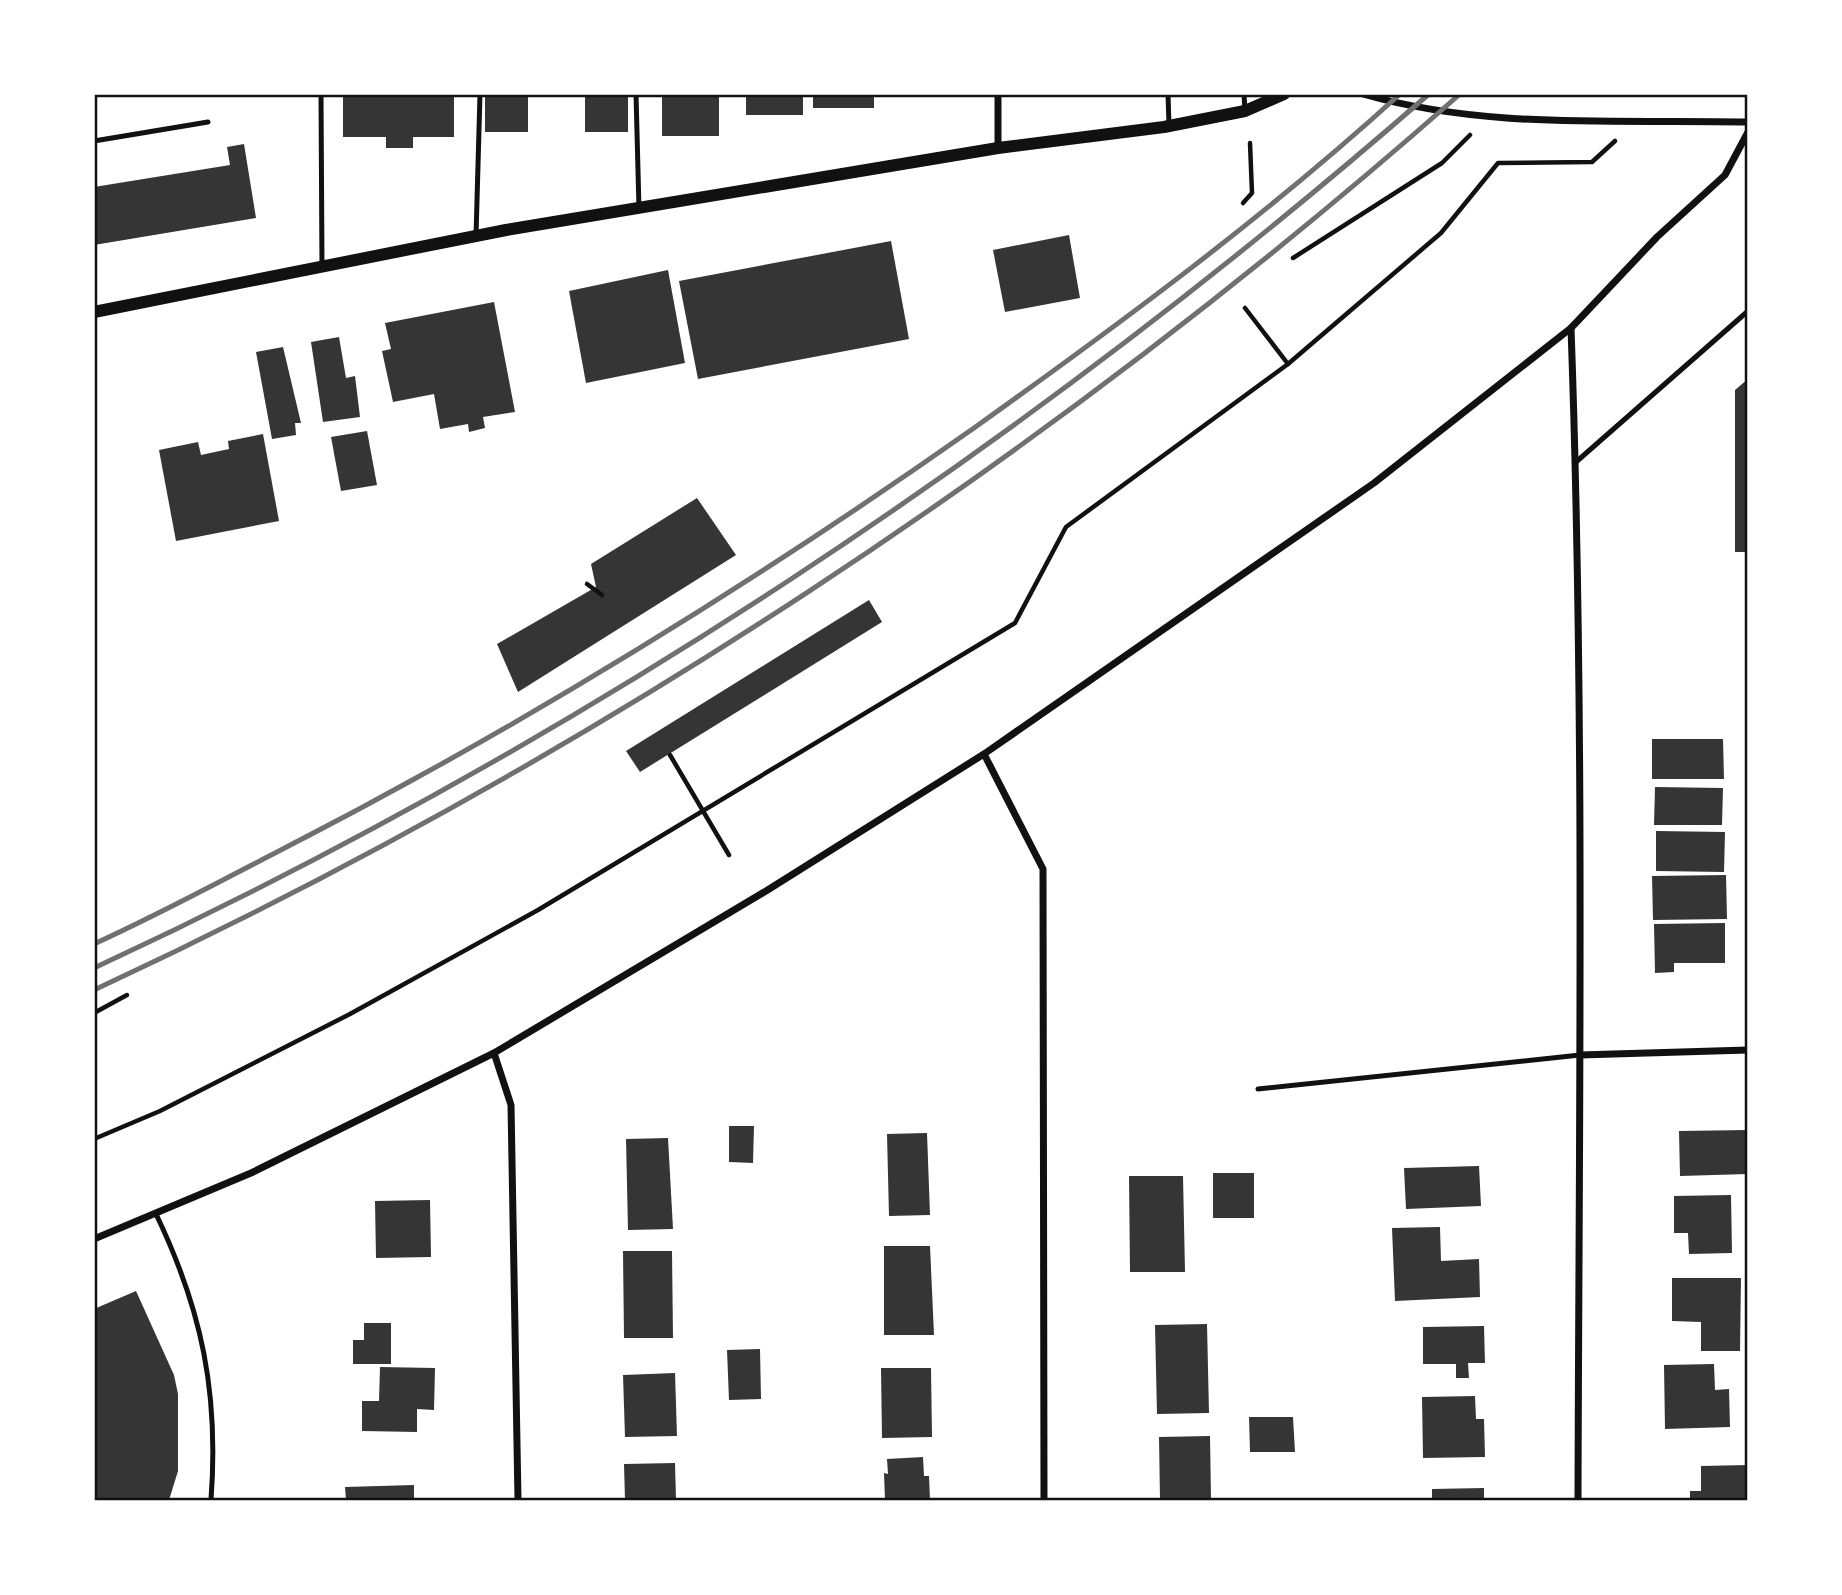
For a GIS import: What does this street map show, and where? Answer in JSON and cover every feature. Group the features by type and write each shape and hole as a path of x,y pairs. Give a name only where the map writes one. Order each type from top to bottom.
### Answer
{"street":[{"path":"998,94 998,148"},
{"path":"94,312 476,236 998,148 1169,125 1245,111 1284,94"},
{"path":"1363,94 1415,107 1489,117 1748,122"},
{"path":"94,1239 251,1173 494,1053 766,891 984,754 1374,483 1571,328 1657,237 1725,175 1748,132"},
{"path":"1571,328 1576,462 1580,1055 1578,1500"},
{"path":"984,754 1043,869 1044,1500"},
{"path":"1580,1055 1748,1050"},
{"path":"494,1053 511,1105 518,1500"}],"lane":[{"path":"321,94 322,267"},
{"path":"476,236 481,94"},
{"path":"636,94 639,209"},
{"path":"1168,94 1169,125"},
{"path":"1244,94 1245,111"},
{"path":"94,141 208,122"},
{"path":"1576,462 1748,311"},
{"path":"1258,1089 1580,1055"},
{"path":"156,1214 187,1284 210,1374 211,1500"}],"path":[{"path":"1293,258 1442,163 1489,117"},
{"path":"1243,203 1252,193 1250,143"},
{"path":"94,1139 160,1111 350,1014 538,910 1015,623 1066,527 1288,364 1441,233 1498,163 1592,162"},
{"path":"1245,308 1288,364"},
{"path":"587,584 602,594"},
{"path":"670,755 729,855"},
{"path":"94,1013 127,995"}],"building":[{"path":"343,94 454,94 454,137 413,137 413,148 386,148 386,137 343,137"},
{"path":"485,94 528,94 528,132 485,132"},
{"path":"585,94 628,94 628,132 585,132"},
{"path":"662,94 719,94 719,136 662,136"},
{"path":"746,94 803,94 803,115 746,115"},
{"path":"813,94 874,94 874,108 813,108"},
{"path":"244,144 256,218 94,245 94,187 230,165 227,147"},
{"path":"1069,235 1080,298 1005,312 993,250"},
{"path":"891,241 909,339 698,379 679,281"},
{"path":"668,270 685,363 586,383 569,291"},
{"path":"494,302 515,412 483,417 485,428 469,432 468,424 440,429 434,394 393,402 382,351 391,349 385,323"},
{"path":"339,337 346,378 355,376 360,417 323,422 311,342"},
{"path":"283,347 301,423 295,423 296,435 272,439 256,352"},
{"path":"1748,379 1748,552 1735,552 1735,390"},
{"path":"367,431 377,485 341,491 331,437"},
{"path":"263,434 279,521 176,541 159,450 198,442 201,455 229,449 228,441"},
{"path":"697,498 736,555 518,692 497,644 596,587 591,564"},
{"path":"869,600 882,622 640,772 626,751"},
{"path":"1652,739 1723,739 1724,779 1652,779"},
{"path":"1655,787 1723,788 1722,825 1654,825"},
{"path":"1656,831 1725,832 1724,872 1656,871"},
{"path":"1726,875 1727,919 1653,920 1652,876"},
{"path":"1725,923 1725,963 1674,963 1674,972 1655,973 1654,924"},
{"path":"729,1126 754,1126 753,1163 729,1162"},
{"path":"1748,1130 1748,1174 1680,1176 1679,1131"},
{"path":"927,1133 930,1215 889,1216 887,1134"},
{"path":"668,1138 673,1229 628,1230 626,1139"},
{"path":"1479,1166 1481,1206 1406,1209 1404,1168"},
{"path":"1213,1173 1254,1173 1254,1218 1213,1218"},
{"path":"1129,1176 1183,1176 1185,1272 1130,1272"},
{"path":"1731,1195 1732,1253 1689,1254 1688,1233 1674,1233 1674,1196"},
{"path":"430,1200 431,1257 376,1258 375,1201"},
{"path":"1440,1227 1441,1261 1479,1259 1480,1297 1395,1301 1392,1228"},
{"path":"884,1246 930,1246 934,1335 884,1335"},
{"path":"623,1251 672,1251 673,1338 624,1338"},
{"path":"1672,1278 1741,1278 1740,1351 1701,1351 1701,1322 1672,1321"},
{"path":"136,1291 174,1375 178,1394 178,1471 169,1500 94,1500 94,1309"},
{"path":"364,1323 391,1323 391,1364 353,1364 353,1340 364,1340"},
{"path":"1207,1324 1209,1413 1157,1414 1155,1325"},
{"path":"1484,1326 1485,1363 1468,1363 1469,1378 1456,1378 1456,1364 1423,1364 1423,1327"},
{"path":"760,1349 761,1399 729,1400 727,1350"},
{"path":"1714,1364 1715,1390 1729,1389 1730,1427 1665,1429 1664,1365"},
{"path":"380,1367 435,1368 434,1410 417,1409 417,1432 362,1431 362,1401 379,1401"},
{"path":"881,1368 931,1368 932,1437 882,1438"},
{"path":"675,1373 677,1436 625,1437 623,1375"},
{"path":"1475,1396 1476,1419 1484,1419 1485,1457 1423,1458 1422,1397"},
{"path":"1249,1417 1293,1417 1295,1452 1250,1452"},
{"path":"1210,1436 1211,1500 1160,1500 1159,1437"},
{"path":"923,1457 924,1476 929,1476 930,1500 885,1500 884,1473 888,1474 887,1459"},
{"path":"675,1463 676,1500 625,1500 624,1464"},
{"path":"1748,1465 1748,1500 1690,1500 1690,1491 1701,1491 1701,1466"},
{"path":"414,1485 414,1500 346,1500 345,1487"},
{"path":"1484,1488 1484,1500 1432,1500 1432,1489"}],"railway":[{"path":"94,944 209,887 457,756 633,652 805,543 1084,349 1245,226 1400,94"},
{"path":"94,968 274,880 450,786 623,685 792,578 958,465 1119,347 1276,223 1429,94"},
{"path":"94,990 278,900 459,804 636,701 809,591 979,475 1144,354 1304,227 1460,94"}]}
